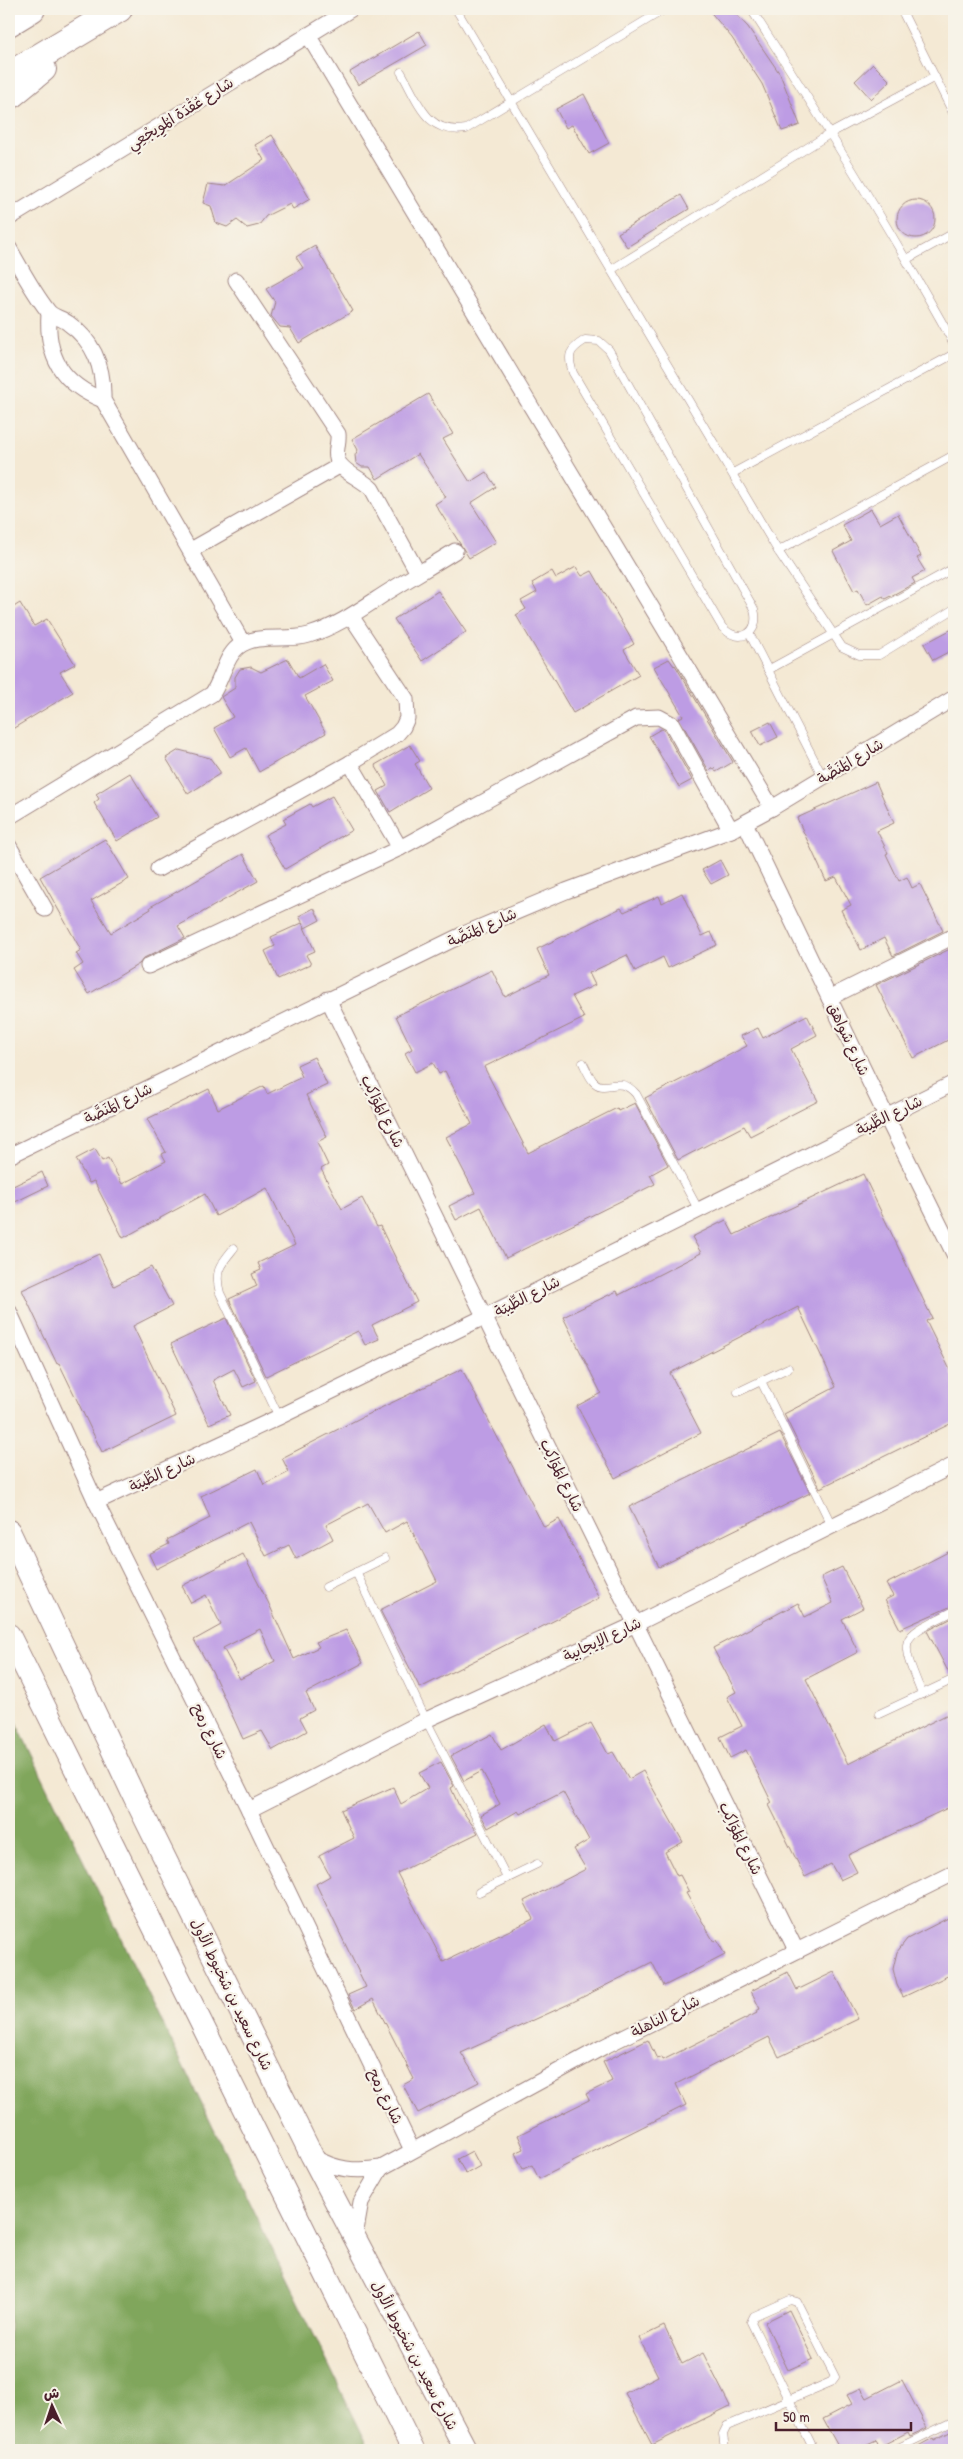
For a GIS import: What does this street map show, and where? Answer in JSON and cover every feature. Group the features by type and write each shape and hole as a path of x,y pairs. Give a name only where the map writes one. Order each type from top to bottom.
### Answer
{"highway":[{"path":"9,23 32,9"},
{"path":"9,75 119,9"},
{"path":"9,97 42,71 66,41"}],"main road":[{"name":"شارع سعيد بن شخبوط الأول","path":"9,1531 135,1798 312,2156 354,2240 466,2450"},
{"path":"9,1635 413,2450"}],"street":[{"name":"شارع عُقْدَة المُوِيجْعِي","path":"9,218 351,9"},
{"path":"308,35 772,808"},
{"path":"9,248 49,313 49,337 55,360 64,374 75,385 103,400"},
{"path":"236,280 338,434 336,459 339,466 372,488 418,573"},
{"path":"49,313 66,321 92,347 100,364 103,400 243,643"},
{"path":"191,550 339,466"},
{"path":"9,817 212,694 220,682 229,658 236,648 243,643 253,640 288,639 308,636 351,616 418,573 455,552"},
{"path":"158,869 350,763 397,734 407,718 408,708 406,699 351,616"},
{"name":"شارع المَنَصَّة","path":"9,1156 464,934 566,890 731,830 772,808 954,698"},
{"path":"148,966 400,848 636,718 659,717 672,724 731,830"},
{"path":"350,763 400,848"},
{"name":"شارع شواهق","path":"745,823 954,1254"},
{"path":"9,846 45,909"},
{"path":"829,998 954,936"},
{"name":"شارع المَوَاكِب","path":"328,999 796,1950"},
{"name":"شارع الطِّيبَة","path":"96,1502 279,1417 484,1317 954,1083"},
{"name":"شارع رمح","path":"9,1311 96,1502 249,1810 412,2150"},
{"name":"شارع الإيجابية","path":"249,1810 426,1720 636,1624 954,1465"},
{"name":"شارع الناهلة","path":"312,2156 328,2165 345,2170 363,2171 381,2168 603,2047 954,1873"},
{"name":"شارع الناهلة","path":"354,2240 361,2202 381,2168"}],"lane":[{"path":"456,9 778,551 832,635 842,647 859,655 879,655 954,609"},
{"path":"402,72 426,117 444,129 466,129 666,9"},
{"path":"751,9 831,133 907,259 954,344"},
{"path":"901,9 954,115"},
{"path":"611,270 831,133 935,77"},
{"path":"907,259 954,233"},
{"path":"585,340 599,341 609,350 754,609 757,618 754,628 750,633 738,637 729,634 722,627 573,373 569,360 574,347 585,340"},
{"path":"733,473 954,354"},
{"path":"778,551 954,456"},
{"path":"768,670 954,568"},
{"path":"750,633 823,777"},
{"path":"583,1063 592,1081 597,1085 604,1087 623,1084 630,1086 698,1209"},
{"path":"234,1248 219,1268 216,1278 220,1293 279,1417"},
{"path":"738,1392 788,1368"},
{"path":"761,1381 832,1526"},
{"path":"326,1587 385,1558"},
{"path":"356,1572 426,1720 507,1878"},
{"path":"922,1694 907,1658 908,1638 915,1630 954,1611"},
{"path":"879,1714 954,1679"},
{"path":"479,1892 537,1864"},
{"path":"725,2450 723,2434 728,2426 790,2401 831,2382 834,2377 797,2302 790,2300 754,2316 751,2322 790,2401 814,2450"},
{"path":"894,2450 954,2421"}],"green space":[{"path":"9,1708 370,2450 9,2450"}],"building":[{"path":"708,9 731,9 748,27 780,74 800,125 782,131 762,84 732,38"},
{"path":"419,31 427,45 358,85 350,72"},
{"path":"873,64 890,81 871,99 855,81"},
{"path":"584,94 609,143 589,154 572,125 566,128 556,109"},
{"path":"272,135 310,199 293,209 290,204 266,216 259,225 247,228 237,220 227,227 216,223 211,206 203,203 208,184 225,186 264,160 255,145"},
{"path":"681,195 689,209 627,247 618,233"},
{"path":"916,200 930,205 935,219 930,233 916,238 902,233 897,219 902,205"},
{"path":"315,246 353,311 299,343 290,328 280,327 271,316 275,302 266,289 303,268 296,257"},
{"path":"428,394 453,434 443,439 470,482 486,472 496,487 471,503 496,542 469,558 435,504 446,497 418,454 377,479 370,467 362,467 356,463 355,455 358,450 352,439"},
{"path":"871,509 880,524 898,514 921,556 917,558 925,571 912,578 915,583 885,599 883,596 867,605 858,589 854,591 833,551 851,541 842,525"},
{"path":"576,567 582,576 592,571 634,644 624,650 639,675 573,713 516,615 526,609 521,601 537,592 532,583 552,571 556,578"},
{"path":"438,591 466,632 422,661 394,619"},
{"path":"20,603 34,626 47,619 75,664 60,672 73,692 9,731 9,610"},
{"path":"954,628 954,649 933,660 924,644"},
{"path":"288,659 299,678 323,664 333,681 305,696 326,733 259,772 246,748 230,757 214,728 233,717 221,697 235,688 235,677 240,669 251,667 261,672"},
{"path":"669,659 675,665 733,762 716,772 714,768 709,771 679,718 683,716 654,667"},
{"path":"770,722 778,737 760,746 752,731"},
{"path":"661,729 665,731 692,780 679,787 649,736"},
{"path":"410,745 420,761 415,764 429,788 390,812 378,791 387,786 375,765"},
{"path":"179,750 210,758 221,773 188,794 166,758"},
{"path":"130,773 157,817 117,841 94,803 99,799 96,794"},
{"path":"876,782 894,823 877,831 888,853 886,854 899,881 907,877 912,888 920,884 943,931 893,956 884,938 861,950 841,910 851,905 836,877 826,881 797,818"},
{"path":"332,796 352,830 285,869 265,835 286,824 283,819 310,804 312,807"},
{"path":"105,839 129,879 91,901 111,933 151,909 150,907 243,854 258,881 178,926 185,938 144,958 139,964 89,994 74,970 83,964 76,953 81,950 40,877"},
{"path":"720,860 728,875 711,884 702,870"},
{"path":"682,893 702,936 711,932 717,945 668,968 663,957 635,971 627,955 589,973 595,985 572,996 584,1018 484,1067 528,1153 617,1108 618,1111 635,1103 668,1165 650,1175 655,1184 506,1258 481,1207 456,1220 449,1206 475,1193 446,1137 472,1124 445,1071 439,1074 433,1063 415,1072 405,1053 412,1049 396,1016 492,970 505,997 549,975 537,949 621,908 624,912 659,896 662,903"},
{"path":"314,908 320,920 305,928 299,916"},
{"path":"302,923 315,951 306,955 311,964 278,979 265,951 275,946 271,937"},
{"path":"952,948 954,953 954,1037 913,1058 876,985"},
{"path":"807,1015 817,1035 791,1049 818,1101 750,1136 744,1126 678,1160 645,1098 747,1046 741,1036 758,1028 763,1038"},
{"path":"314,1057 327,1085 306,1095 327,1137 317,1142 328,1165 321,1169 342,1209 362,1198 377,1227 380,1226 417,1302 372,1325 379,1339 365,1345 358,1331 266,1376 229,1299 257,1286 252,1274 261,1270 258,1263 295,1245 267,1188 216,1216 205,1194 123,1238 94,1181 89,1183 76,1159 95,1149 102,1161 108,1158 122,1184 166,1161 162,1154 166,1152 147,1119 209,1089 218,1109 264,1086 267,1094 302,1077 297,1065"},
{"path":"42,1172 48,1186 13,1203 9,1188"},
{"path":"863,1174 932,1318 926,1321 954,1378 954,1422 820,1488 784,1414 836,1387 798,1307 670,1373 701,1433 615,1478 577,1406 601,1393 563,1317 617,1291 619,1295 701,1253 692,1237 726,1220 734,1235"},
{"path":"99,1254 114,1286 151,1267 172,1306 133,1326 176,1416 102,1452 22,1290"},
{"path":"226,1318 256,1381 243,1387 234,1369 213,1380 230,1415 209,1424 171,1344"},
{"path":"462,1369 544,1527 559,1519 599,1598 420,1688 380,1610 437,1581 407,1521 385,1533 368,1503 326,1525 333,1539 296,1559 289,1545 266,1556 249,1522 156,1569 149,1554 169,1544 167,1540 210,1518 201,1496 257,1469 264,1485 289,1472 282,1458"},
{"path":"780,1433 810,1493 659,1567 629,1507"},
{"path":"954,1549 954,1605 900,1629 885,1600 893,1596 886,1584"},
{"path":"243,1554 268,1602 294,1659 319,1647 316,1642 346,1630 363,1663 306,1693 314,1710 300,1718 307,1731 273,1750 262,1731 243,1739 212,1671 194,1640 221,1625 206,1595 191,1603 182,1586","holes":["260,1629 275,1661 240,1679 223,1648"]},
{"path":"842,1567 863,1608 842,1619 858,1652 806,1679 848,1764 954,1711 954,1805 848,1855 857,1872 840,1880 831,1864 805,1877 769,1805 772,1803 746,1750 730,1758 720,1737 742,1726 727,1697 736,1692 713,1648 798,1603 805,1617 833,1603 821,1577"},
{"path":"954,1617 954,1673 950,1675 927,1631"},
{"path":"591,1723 608,1754 613,1752 629,1779 643,1771 683,1842 665,1852 677,1876 680,1875 689,1892 686,1893 714,1942 717,1940 725,1955 664,1986 652,1962 569,2004 461,2053 479,2082 418,2113 403,2085 414,2079 373,1999 355,2009 348,1995 366,1987 316,1884 330,1876 319,1856 354,1838 341,1810 393,1787 401,1804 428,1788 419,1773 441,1762 454,1786 451,1788 459,1806 478,1833 397,1873 443,1962 527,1922 533,1919 524,1901 586,1869 574,1849 589,1840 563,1792 520,1814 518,1811 488,1828 481,1815 500,1804 482,1771 464,1781 451,1756 492,1734 501,1750 546,1724 555,1741"},
{"path":"954,1915 954,1973 903,1997 897,1985 893,1969 897,1952 907,1939"},
{"path":"788,1972 797,1990 834,1972 858,2019 779,2057 769,2037 676,2084 686,2105 539,2179 532,2165 523,2169 515,2153 524,2149 518,2135 589,2100 586,2094 612,2081 603,2062 648,2040 657,2059 662,2057 663,2060 757,2013 756,2011 760,2009 751,1991"},
{"path":"472,2151 480,2166 466,2174 457,2159"},
{"path":"789,2310 813,2359 788,2370 765,2322"},
{"path":"664,2326 682,2364 703,2353 730,2406 652,2445 625,2393 658,2376 639,2338"},
{"path":"902,2380 927,2428 910,2436 908,2432 879,2447 876,2440 855,2450 840,2450 823,2419 852,2404 847,2395 861,2388 867,2398"},
{"path":"950,2432 954,2446 945,2450 911,2450 933,2438 934,2440"}]}
